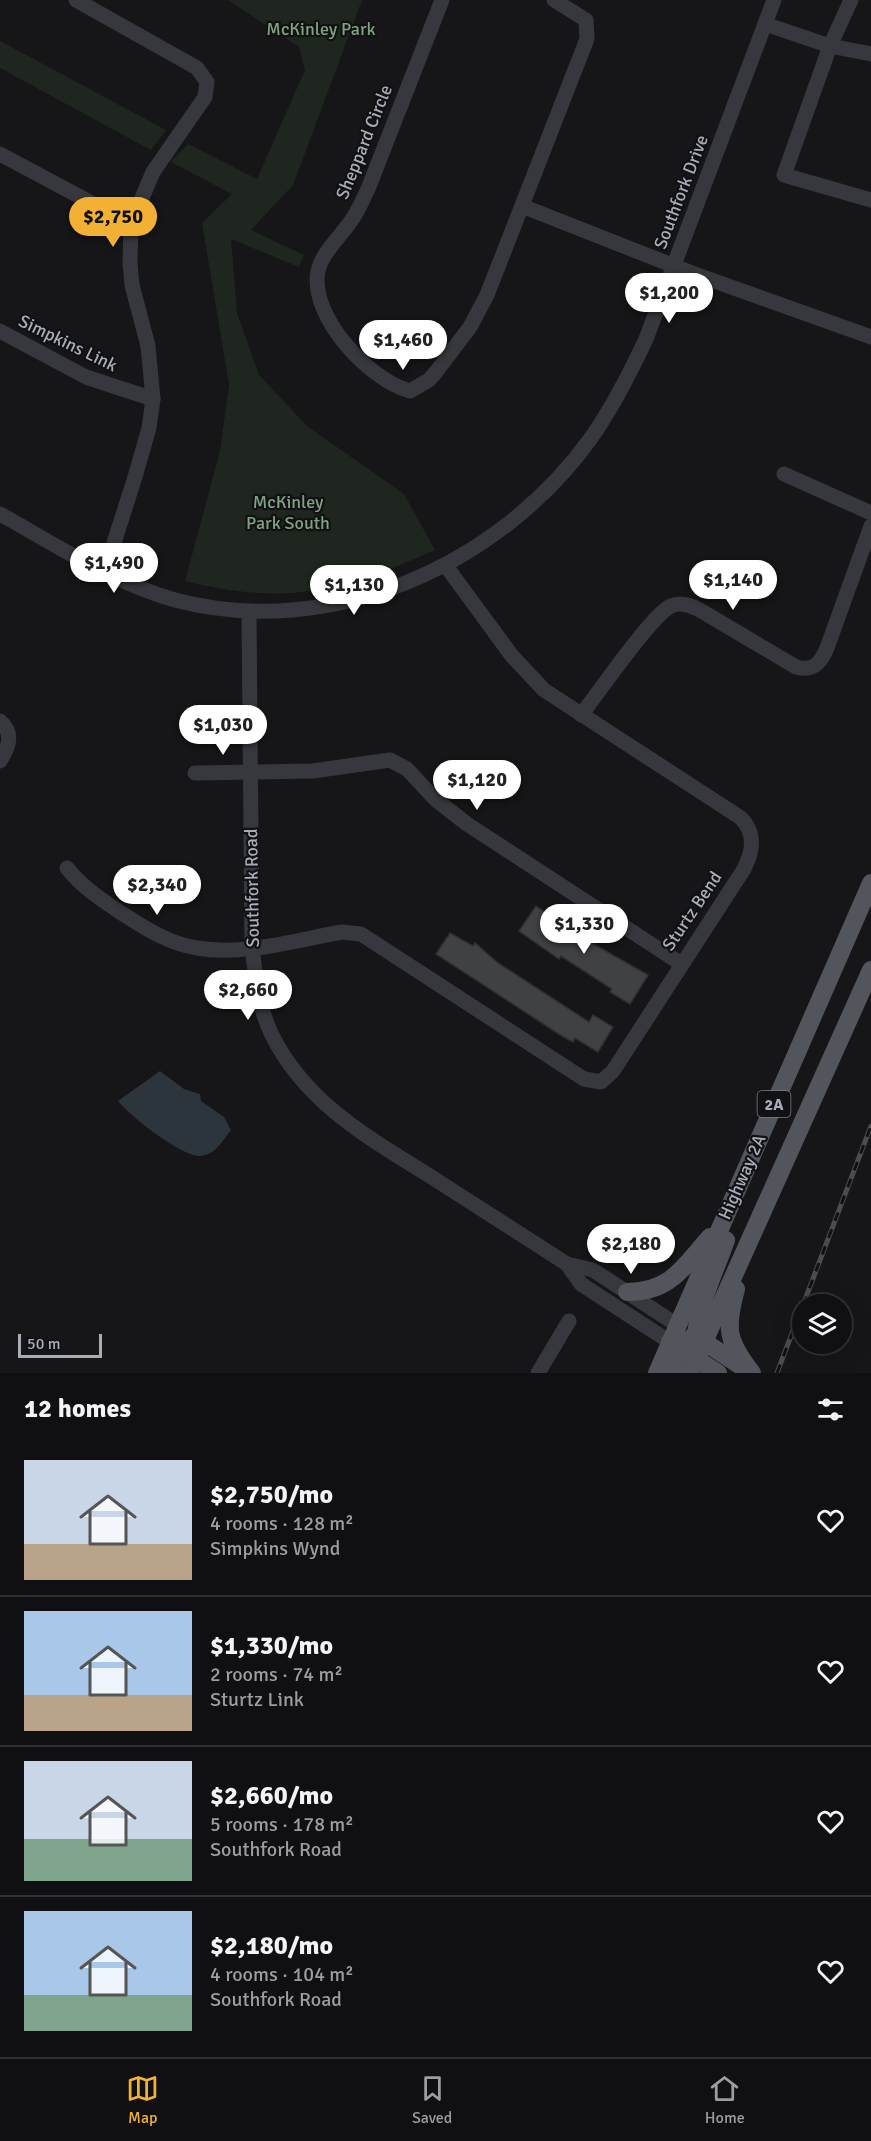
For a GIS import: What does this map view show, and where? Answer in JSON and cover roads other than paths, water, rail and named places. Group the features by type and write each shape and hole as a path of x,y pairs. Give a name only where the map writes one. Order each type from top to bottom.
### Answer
{"main road":[{"name":"Highway 2A","path":"677,1325 871,883"},
{"name":"Highway 2A","path":"693,1366 699,1339 750,1236 871,970"},
{"path":"699,1339 753,1152"},
{"path":"627,1292 661,1287 681,1270 721,1224"},
{"path":"750,1236 731,1308 728,1329 733,1346 752,1373"},
{"path":"672,1373 677,1325"},
{"name":"Southfork Road","path":"677,1325 752,1373"},
{"path":"657,1373 675,1345"},
{"name":"Southfork Road","path":"675,1345 693,1366 718,1373"}],"street":[{"path":"76,0 197,68 207,82 207,89 200,106 153,172 131,224 132,285 148,346 153,399 141,458 105,571"},
{"name":"Sheppard Circle","path":"441,0 364,197 318,272 320,295 349,350 364,365 402,389 410,391 429,380 479,312 587,39 586,20 554,0"},
{"name":"Southfork Drive","path":"0,514 144,590 176,600 249,612 313,607 356,599 412,581 446,566 526,508 589,440 635,363 774,0"},
{"path":"851,0 830,46 784,175 871,200"},
{"path":"765,24 830,46 871,54"},
{"path":"0,154 131,224"},
{"path":"522,206 674,265 871,337"},
{"name":"Simpkins Link","path":"0,331 86,377 153,399"},
{"path":"784,474 871,513"},
{"path":"581,715 654,620 673,605 682,604 698,609 796,667 804,670 818,665 827,648 871,526"},
{"name":"Sturtz Bend","path":"252,947 342,932 361,934 584,1079 601,1082 613,1071 680,963 750,857 752,837 749,826 741,818 544,690 523,669 446,566"},
{"name":"Southfork Road","path":"249,612 252,947 258,996 267,1025 288,1062 315,1095 350,1125 567,1264 593,1270 677,1325"},
{"path":"0,720 9,731 10,738 0,761"},
{"path":"195,773 313,771 380,760 399,763 435,799 467,824 680,963"},
{"path":"67,868 92,894 171,941 213,950 252,947"},
{"name":"Southfork Road","path":"567,1264 581,1284 675,1345"},
{"path":"538,1373 569,1321"}],"railway":[{"path":"807,1294 871,1126"},
{"path":"777,1373 792,1333"}],"park label":[{"name":"McKinley Park","path":"321,29"},
{"name":"McKinley Park South","path":"288,512"}]}
